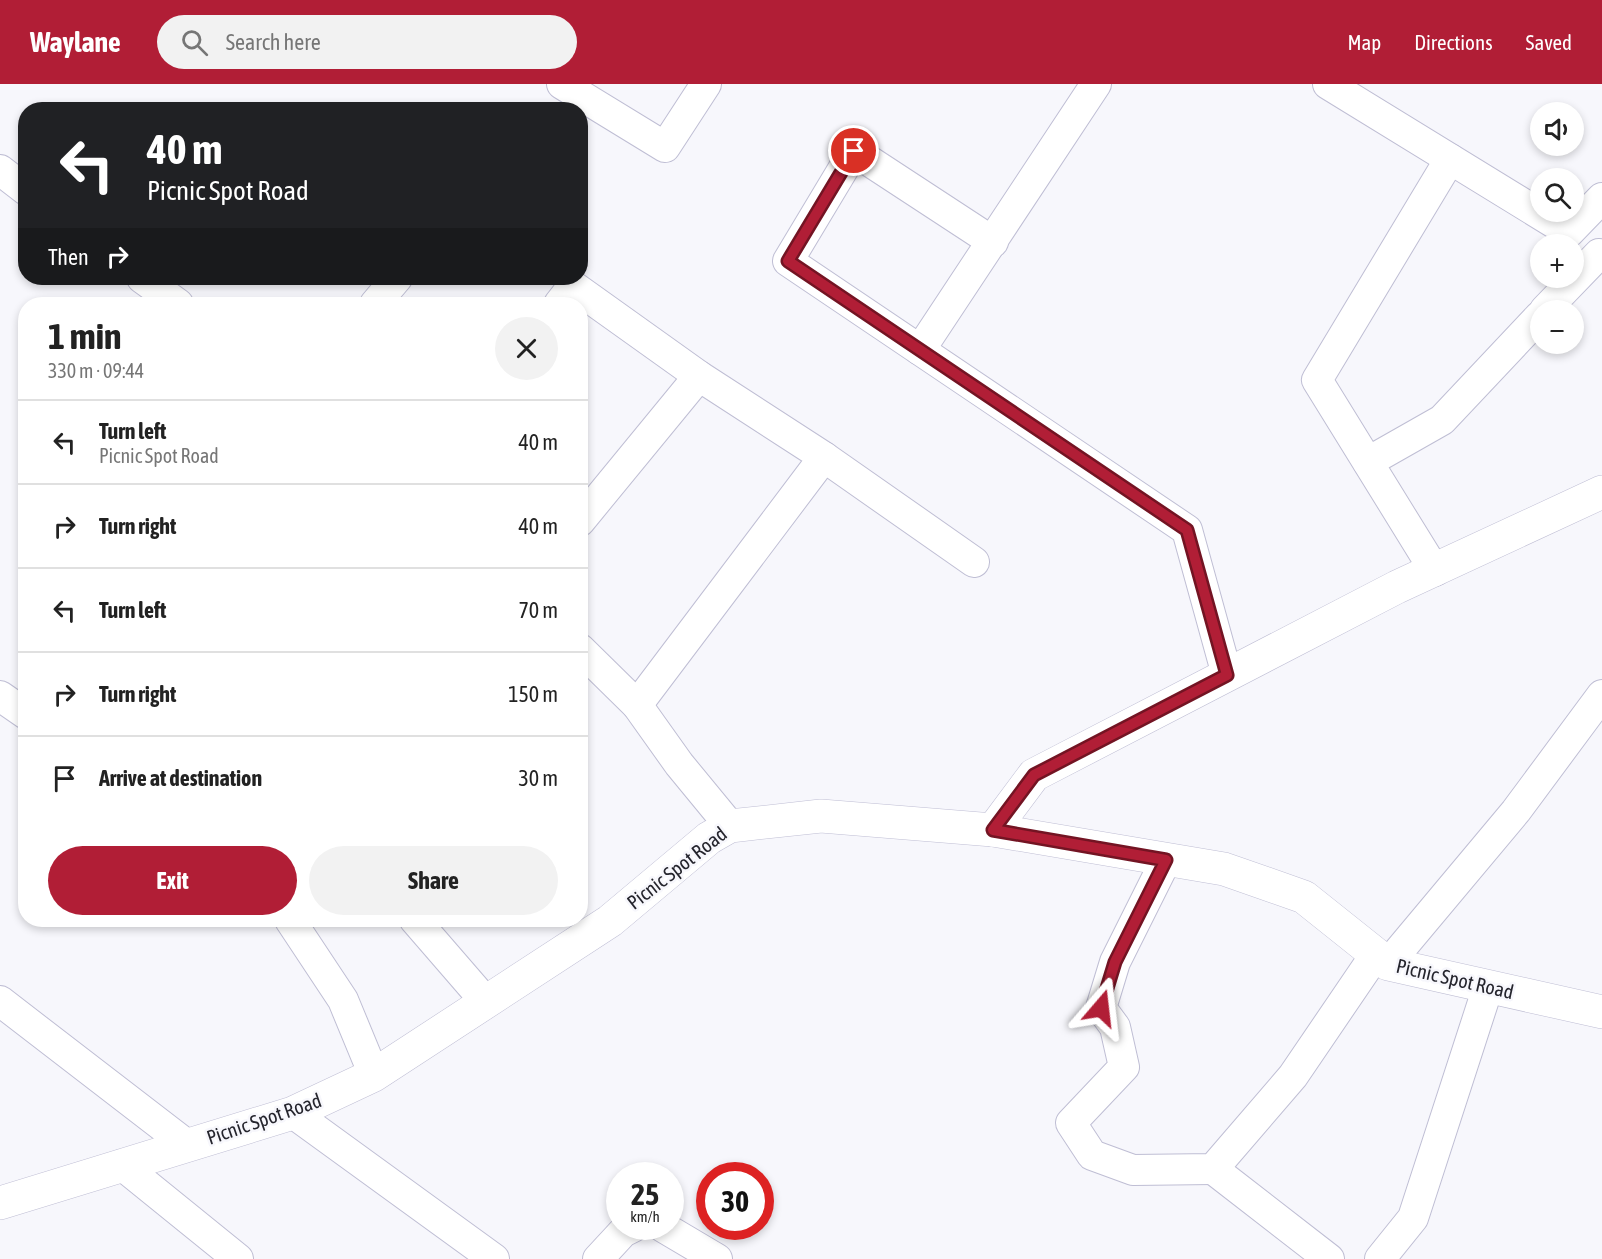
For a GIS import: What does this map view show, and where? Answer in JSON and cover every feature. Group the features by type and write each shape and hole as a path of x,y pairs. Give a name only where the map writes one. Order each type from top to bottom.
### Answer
{"street":[{"path":"562,84 664,147 706,84"},
{"path":"920,350 1096,84"},
{"path":"1328,84 1569,232 1600,255 1555,300"},
{"path":"993,242 854,151 788,261 1187,530 1227,675"},
{"path":"1435,571 1317,380 1450,159"},
{"path":"0,170 18,184"},
{"path":"1569,232 1602,198"},
{"path":"152,285 168,297"},
{"path":"381,297 392,285"},
{"path":"564,297 573,286 699,376 824,458 974,562"},
{"path":"1368,462 1442,420 1530,327"},
{"path":"588,511 699,376"},
{"path":"637,705 824,458"},
{"path":"993,830 1034,775 1397,586 1435,571 1602,492"},
{"path":"588,657 637,705 680,764 730,826"},
{"path":"1213,1169 1293,1076 1382,959 1516,811 1602,695"},
{"path":"0,696 18,708"},
{"name":"Picnic Spot Road","path":"0,1203 293,1113 374,1075 610,921 709,838 730,826 821,816 993,830 1224,869 1304,897 1382,959 1488,987 1602,1012"},
{"path":"1166,860 1115,962 1101,1008 1115,1027 1124,1067 1071,1123 1092,1155 1133,1170 1213,1169 1329,1259"},
{"path":"295,927 343,1000 374,1075"},
{"path":"421,927 486,1002"},
{"path":"1380,1259 1413,1218 1488,987"},
{"path":"0,1000 187,1145"},
{"path":"293,1113 494,1259"},
{"path":"122,1165 238,1259"},
{"path":"684,1239 717,1259"},
{"path":"598,1259 616,1240"}],"route":[{"path":"854,151 788,261 1187,530 1227,675 1034,775 993,830 1166,860 1115,962 1101,1008"}]}
